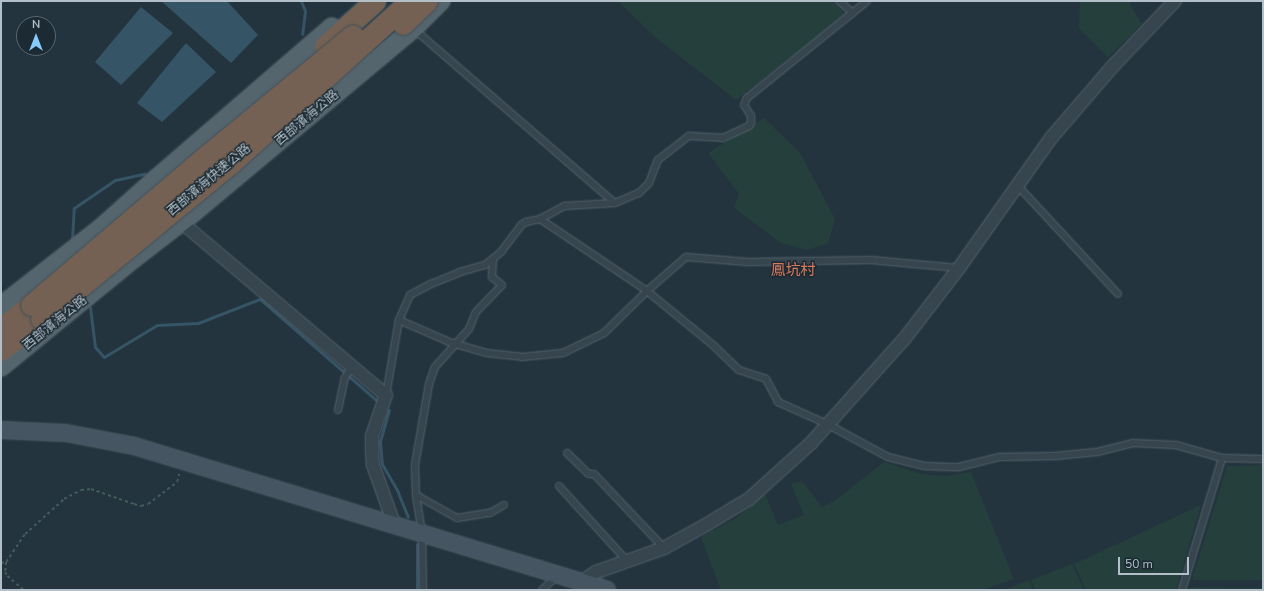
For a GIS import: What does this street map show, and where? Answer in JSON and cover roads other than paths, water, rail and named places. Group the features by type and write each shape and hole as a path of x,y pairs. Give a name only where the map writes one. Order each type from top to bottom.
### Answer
{"highway":[{"path":"193,167 376,1"},
{"name":"西部濱海快速公路","path":"1,350 36,312 193,167 393,1"},
{"name":"西部濱海快速公路","path":"1,329 36,312 230,164 410,1"},
{"path":"230,164 316,99 427,1"}],"main road":[{"path":"1,306 101,228 156,178 303,53 361,1"},
{"name":"西部濱海公路","path":"1,367 133,259 182,222 414,28 441,1"},
{"path":"101,228 121,222 132,223 142,234 141,243 133,259"}],"street":[{"path":"376,1 414,28"},
{"path":"581,582 596,572 664,548 749,499 811,443 905,338 959,268 1051,138 1108,72 1175,1"},
{"path":"156,178 182,222 348,373 386,395 372,436 372,451 373,465 394,524"},
{"path":"1,430 66,433 134,446 607,590"}],"lane":[{"path":"839,1 853,13"},
{"path":"386,395 399,320 410,295 431,284 460,272 485,265 493,260 522,225 540,219 564,206 615,203 644,189 649,183 658,160 689,136 727,138 749,126 751,123 751,116 744,105 747,98 867,1"},
{"path":"414,28 615,203"},
{"path":"1018,186 1118,294"},
{"path":"540,219 647,291 713,345 739,370 766,379 778,402 827,424 888,457 925,466 959,467 999,457 1055,456 1097,452 1132,442 1176,445 1222,458 1263,459"},
{"path":"399,320 456,345 486,353 522,357 563,353 604,333 647,291 686,257 748,262 871,260 959,268"},
{"path":"423,590 422,533 416,495 415,465 429,384 435,367 469,329 476,312 502,285 492,277 493,260"},
{"path":"338,410 348,373"},
{"path":"567,453 589,474 594,474 664,548"},
{"path":"1182,590 1222,458"},
{"path":"559,486 627,561"},
{"path":"416,495 457,518 490,513 504,505"},
{"path":"542,590 558,575"}],"water":[{"path":"161,1 227,1 258,35 231,63"},
{"path":"141,7 173,33 121,85 95,62"},
{"path":"186,43 216,72 162,122 137,103"}],"waterway":[{"path":"301,1 305,11 302,34"},
{"path":"72,241 74,208 115,180 144,174"},
{"path":"90,307 95,347 104,357 157,325 198,323 260,299 376,400"},
{"path":"389,410 380,442 382,464 397,490 408,517"},
{"path":"417,544 417,590"}],"district":[{"name":"鳳坑村","path":"793,271"}]}
